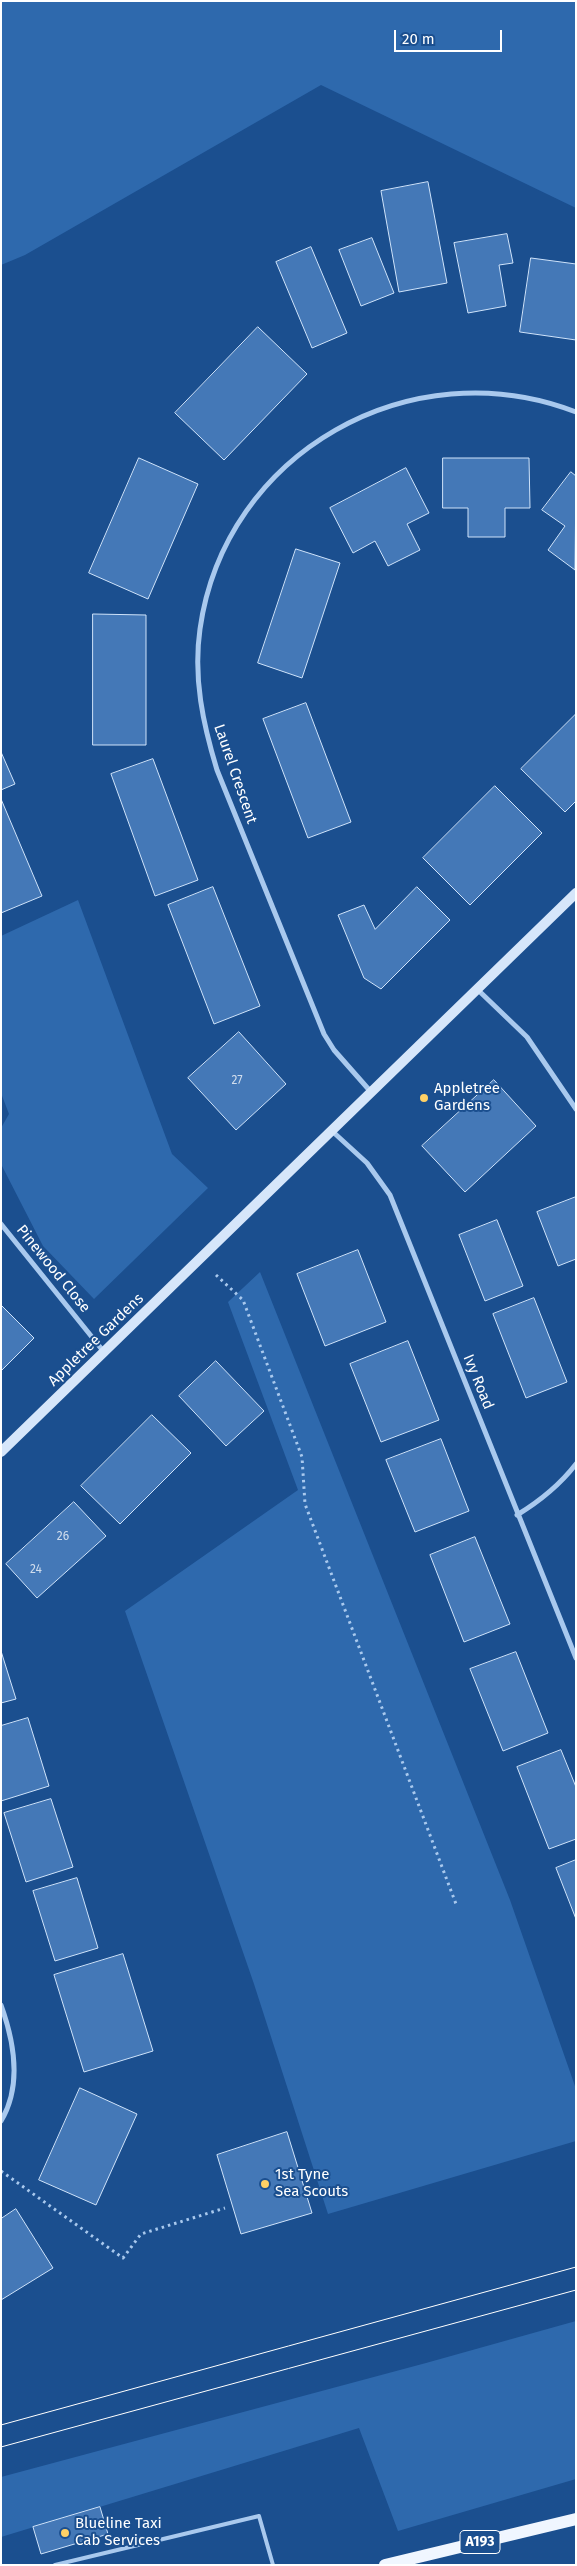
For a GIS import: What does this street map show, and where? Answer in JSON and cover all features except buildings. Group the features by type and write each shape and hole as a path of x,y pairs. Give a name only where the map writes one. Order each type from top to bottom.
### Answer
{"main road":[{"name":"A193","path":"385,2565 576,2519"}],"street":[{"name":"Laurel Crescent","path":"371,1092 334,1050 316,1017 217,770 207,740 200,698 198,656 200,629 215,571 240,520 274,477 297,456 324,436 352,421 389,406 448,394 485,393 527,397 576,412"},
{"name":"Appletree Gardens","path":"1,1452 105,1353 576,893"},
{"path":"478,990 527,1037 576,1109"},
{"name":"Ivy Road","path":"332,1130 367,1163 390,1195 576,1658"},
{"name":"Pinewood Close","path":"1,1224 105,1353"},
{"path":"517,1515 540,1500 564,1480 576,1464"},
{"path":"1,2004 10,2031 14,2070 11,2092 1,2121"}],"lane":[{"path":"55,2565 259,2516 273,2565"}],"path":[{"path":"200,1260 243,1300 302,1457 305,1504 456,1904"},
{"path":"1,2171 122,2258 142,2234 225,2208"}],"shaded area":[{"path":"1,1 576,1 576,208 321,85 25,255 1,265"},
{"path":"78,900 172,1154 208,1188 94,1299 43,1246 1,1164 1,1128 9,1114 1,1093 1,936"},
{"path":"260,1272 510,1900 576,2089 576,2141 328,2214 254,1984 125,1611 298,1490 228,1302"},
{"path":"576,2321 576,2479 398,2531 359,2428 1,2537 1,2477"}],"tram line":[{"path":"1,2425 576,2267"},
{"path":"1,2447 576,2290"}],"place":[{"name":"Appletree Gardens","path":"424,1098"},
{"name":"1st Tyne Sea Scouts","path":"265,2184"},
{"name":"Blueline Taxi Cab Services","path":"65,2533"}]}
